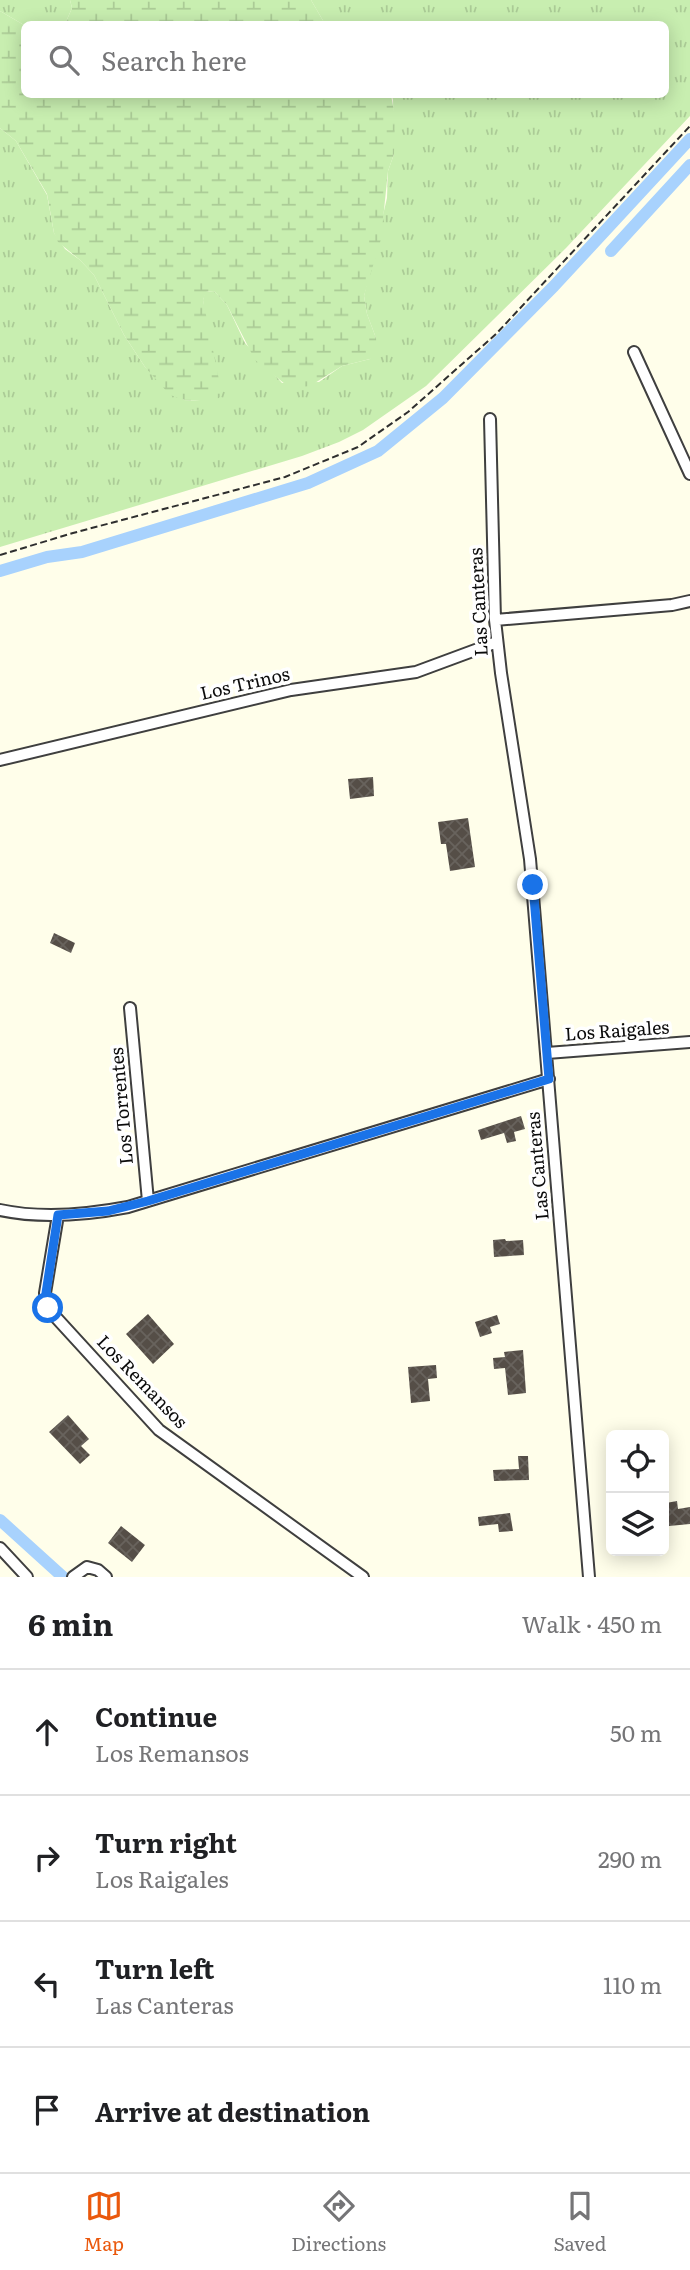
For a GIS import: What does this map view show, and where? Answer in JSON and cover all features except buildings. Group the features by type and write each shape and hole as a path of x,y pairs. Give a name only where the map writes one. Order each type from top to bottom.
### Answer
{"street":[{"path":"634,352 690,474"},
{"name":"Las Canteras","path":"490,419 495,620 527,834 589,1577"},
{"path":"495,620 672,606 690,601"},
{"name":"Los Trinos","path":"0,760 291,690 416,672 497,642"},
{"name":"Los Torrentes","path":"130,1008 148,1201"},
{"name":"Los Raigales","path":"547,1053 690,1042"},
{"path":"0,1210 58,1215 108,1211 549,1079"},
{"name":"Los Remansos","path":"58,1215 46,1293 46,1303 51,1312 159,1430 363,1577"},
{"path":"0,1548 27,1577"},
{"path":"74,1576 87,1567 98,1570 106,1577"}],"path":[{"path":"0,555 285,477 358,447 408,412 496,334 690,126"}],"green space":[{"path":"0,0 70,0 72,8 66,21 21,21 21,23 0,11"},
{"path":"70,0 311,0 323,21 66,21 72,8"},
{"path":"311,0 690,0 690,116 566,248 426,386 363,430 302,456 0,547 0,128 16,141 47,195 54,233 65,249 94,275 124,335 145,367 184,400 200,401 205,292 214,291 227,305 245,343 282,383 319,382 342,366 370,359 376,338 364,296 387,198 388,171 394,154 392,98 669,98 669,21 323,21"},
{"path":"0,11 21,23 21,98 392,98 395,117 394,154 388,171 381,239 364,296 376,338 377,355 342,366 310,386 290,388 255,360 227,305 214,291 206,292 203,300 221,390 219,398 200,401 170,395 145,367 124,335 94,275 58,242 47,194 16,141 0,128"}],"waterway":[{"path":"0,571 47,557 82,552 308,483 378,451 443,398 554,286 690,139"},
{"path":"611,251 690,165"},
{"path":"0,1520 63,1577"}],"route":[{"path":"48,1308 45,1298 58,1215 87,1214 128,1207 549,1079 533,885"}]}
